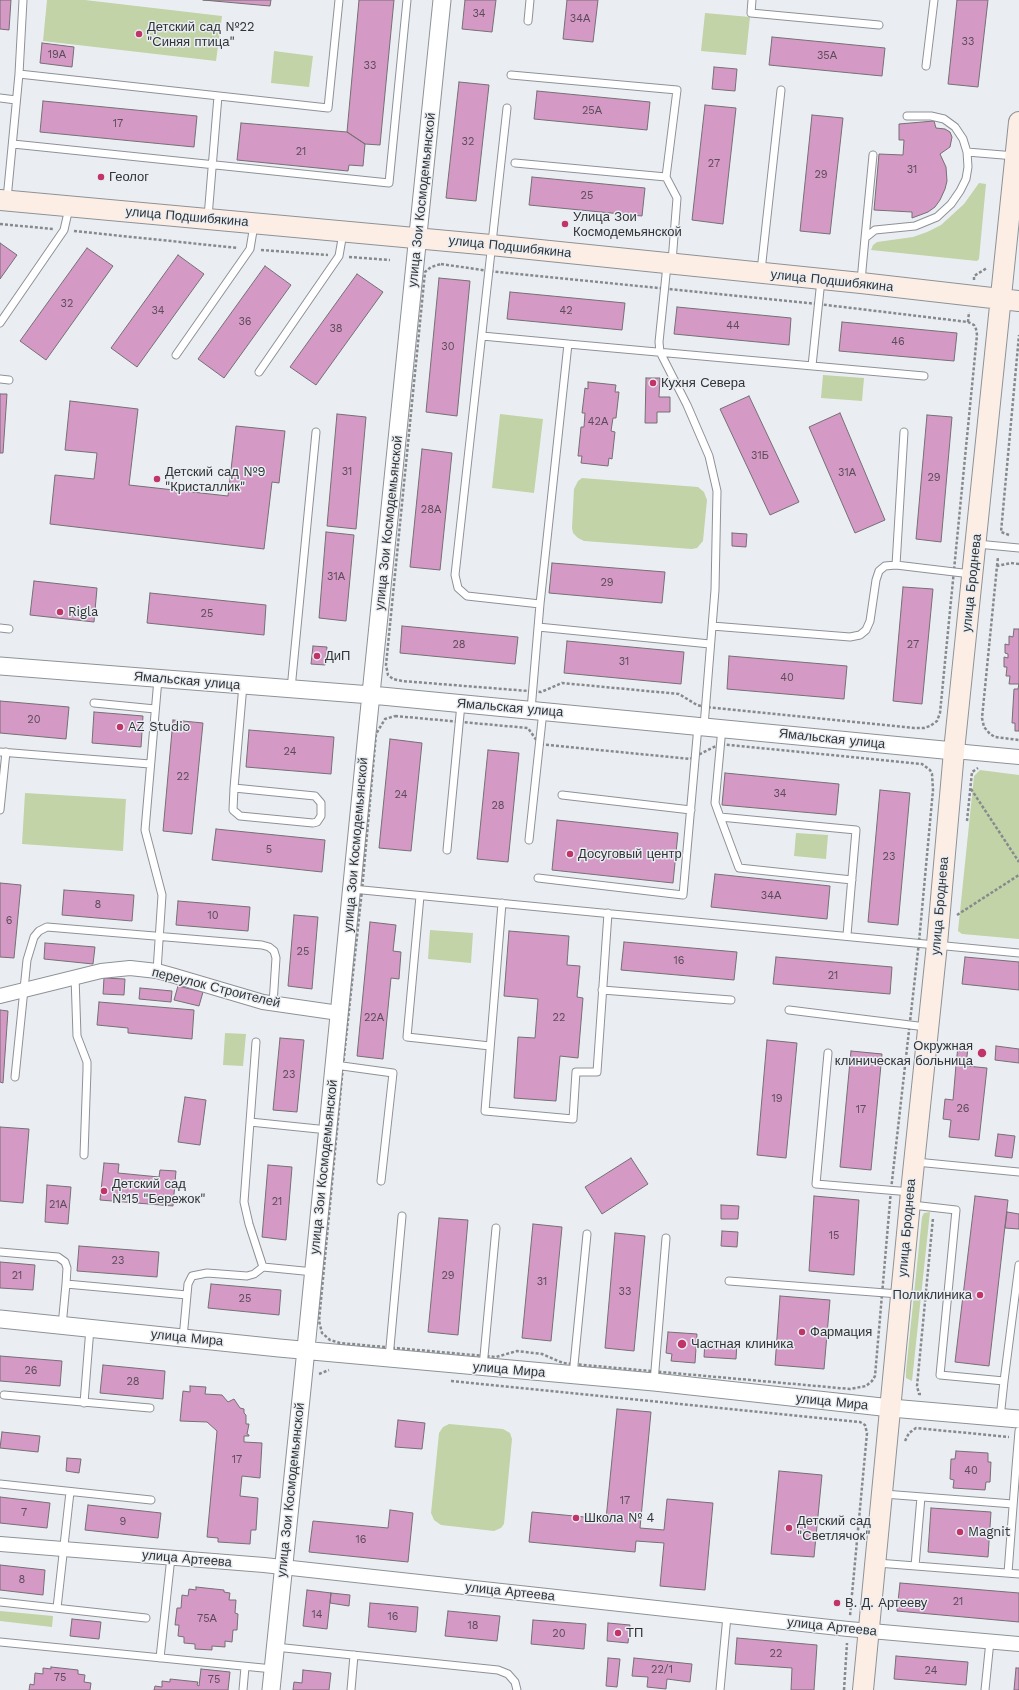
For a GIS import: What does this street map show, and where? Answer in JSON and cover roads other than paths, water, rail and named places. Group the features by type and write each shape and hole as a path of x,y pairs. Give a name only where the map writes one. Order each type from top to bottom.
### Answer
{"main road":[{"name":"улица Броднева","path":"863,1690 858,1630 875,1563 890,1408 892,1294 910,1198 914,1162 920,1026 937,944 954,751 976,544 1010,300 1010,241 1015,156 1019,122"},
{"name":"улица Подшибякина","path":"4,200 491,245 861,283 1010,300"}],"street":[{"name":"улица Зои Космодемьянской","path":"271,1690 328,1130 339,1066 339,1013 357,890 371,695 442,0"},
{"name":"Ямальская улица","path":"0,666 371,695 537,710 701,726 721,736 954,751 1019,757"},
{"name":"переулок Строителей","path":"0,996 75,976 130,968 157,971 272,1004 339,1013"},
{"name":"улица Мира","path":"0,1319 306,1350 389,1353 655,1376 890,1408 1019,1419"},
{"name":"улица Артеева","path":"0,1544 283,1567 858,1630 1019,1644"}],"lane":[{"path":"4,200 13,144 23,0"},
{"path":"19,74 328,108 339,0"},
{"path":"13,144 389,183 407,0"},
{"path":"528,21 530,0"},
{"path":"752,0 751,13 879,25"},
{"path":"926,66 934,0"},
{"path":"511,76 677,90 666,177 677,198 669,264 664,289 659,342 660,352 709,456 714,474 718,511 715,590 705,707 695,757 683,895 538,878"},
{"path":"761,273 781,90"},
{"path":"208,219 218,96"},
{"path":"0,98 16,100"},
{"path":"507,108 455,575 458,588 467,596 540,604"},
{"path":"865,238 875,230 915,226 937,217 960,191 966,179 968,167 967,152 963,139 955,127 944,119 931,116 907,116"},
{"path":"967,152 1015,156"},
{"path":"861,283 873,155"},
{"path":"515,163 666,177"},
{"path":"0,323 64,230 69,206"},
{"path":"176,355 250,249 255,223"},
{"path":"259,372 339,256 343,244 344,231"},
{"path":"812,366 821,280"},
{"path":"482,336 924,376"},
{"path":"529,840 539,744 537,710 533,692 538,627 568,344"},
{"path":"0,379 9,380"},
{"path":"291,689 316,432"},
{"path":"896,566 904,432"},
{"path":"976,544 1019,548"},
{"path":"712,626 850,637 860,635 866,630 870,621 876,580 879,571 885,566 973,574"},
{"path":"538,627 710,644"},
{"path":"0,628 9,629"},
{"path":"157,971 162,895 145,830 158,679"},
{"path":"234,788 314,796 322,802 321,816 317,822 313,823 240,816 234,810 234,788 243,685"},
{"path":"94,703 155,709"},
{"path":"447,850 461,703"},
{"path":"721,736 716,803 739,868 852,880"},
{"path":"0,810 3,752 150,764"},
{"path":"562,795 691,810"},
{"path":"720,817 856,830 847,935"},
{"path":"357,890 847,935 1019,953"},
{"path":"420,896 407,1037 490,1046"},
{"path":"502,903 485,1111 573,1119 576,1072 597,1072 608,913"},
{"path":"16,1077 27,960 34,937 39,931 47,927 262,945 269,947 274,951 276,958 272,1004"},
{"path":"75,976 77,1036 86,1062 87,1070 84,1155"},
{"path":"602,990 731,1000"},
{"path":"789,1010 920,1026"},
{"path":"256,1042 244,1202 249,1224 263,1268"},
{"path":"828,1053 816,1184 891,1190 934,1208 956,1210 940,1375 1004,1381"},
{"path":"339,1066 393,1073 382,1182"},
{"path":"250,1122 328,1130"},
{"path":"914,1162 1019,1172"},
{"path":"389,1353 402,1216"},
{"path":"484,1362 496,1228"},
{"path":"573,1370 587,1234"},
{"path":"655,1376 666,1238"},
{"path":"0,1252 58,1257 64,1262 67,1268 62,1326"},
{"path":"1000,1418 1019,1265"},
{"path":"183,1338 188,1284 192,1276 207,1273 247,1276 254,1274 263,1268 314,1272"},
{"path":"729,1281 892,1294"},
{"path":"66,1284 187,1295"},
{"path":"84,1403 90,1328"},
{"path":"4,1395 150,1408"},
{"path":"1008,1573 1019,1431"},
{"path":"0,1484 151,1500"},
{"path":"58,1608 70,1492"},
{"path":"882,1494 1013,1504"},
{"path":"916,1566 921,1497"},
{"path":"160,1658 171,1557"},
{"path":"875,1563 1019,1574"},
{"path":"0,1602 146,1618"},
{"path":"720,1690 727,1616"},
{"path":"985,1690 990,1641"},
{"path":"0,1642 273,1670"},
{"path":"275,1647 498,1670 508,1674 515,1682 517,1690"},
{"path":"351,1690 354,1655"},
{"path":"243,1690 245,1667"}],"place":[{"name":"Детский сад №22 \"Синяя птица\"","path":"139,34"},
{"name":"Геолог","path":"101,177"},
{"name":"Улица Зои Космодемьянской","path":"565,224"},
{"name":"Кухня Севера","path":"653,383"},
{"name":"Детский сад №9 \"Кристаллик\"","path":"157,479"},
{"name":"Rigla","path":"60,612"},
{"name":"ДиП","path":"317,656"},
{"name":"AZ Studio","path":"120,727"},
{"name":"Досуговый центр","path":"570,854"},
{"name":"Окружная клиническая больница","path":"982,1053"},
{"name":"Детский сад №15 \"Бережок\"","path":"104,1191"},
{"name":"Поликлиника","path":"980,1295"},
{"name":"Фармация","path":"802,1332"},
{"name":"Частная клиника","path":"682,1344"},
{"name":"Школа № 4","path":"576,1518"},
{"name":"Детский сад \"Светлячок\"","path":"789,1528"},
{"name":"Magnit","path":"960,1532"},
{"name":"В. Д. Артееву","path":"837,1603"},
{"name":"ТП","path":"618,1633"}]}
